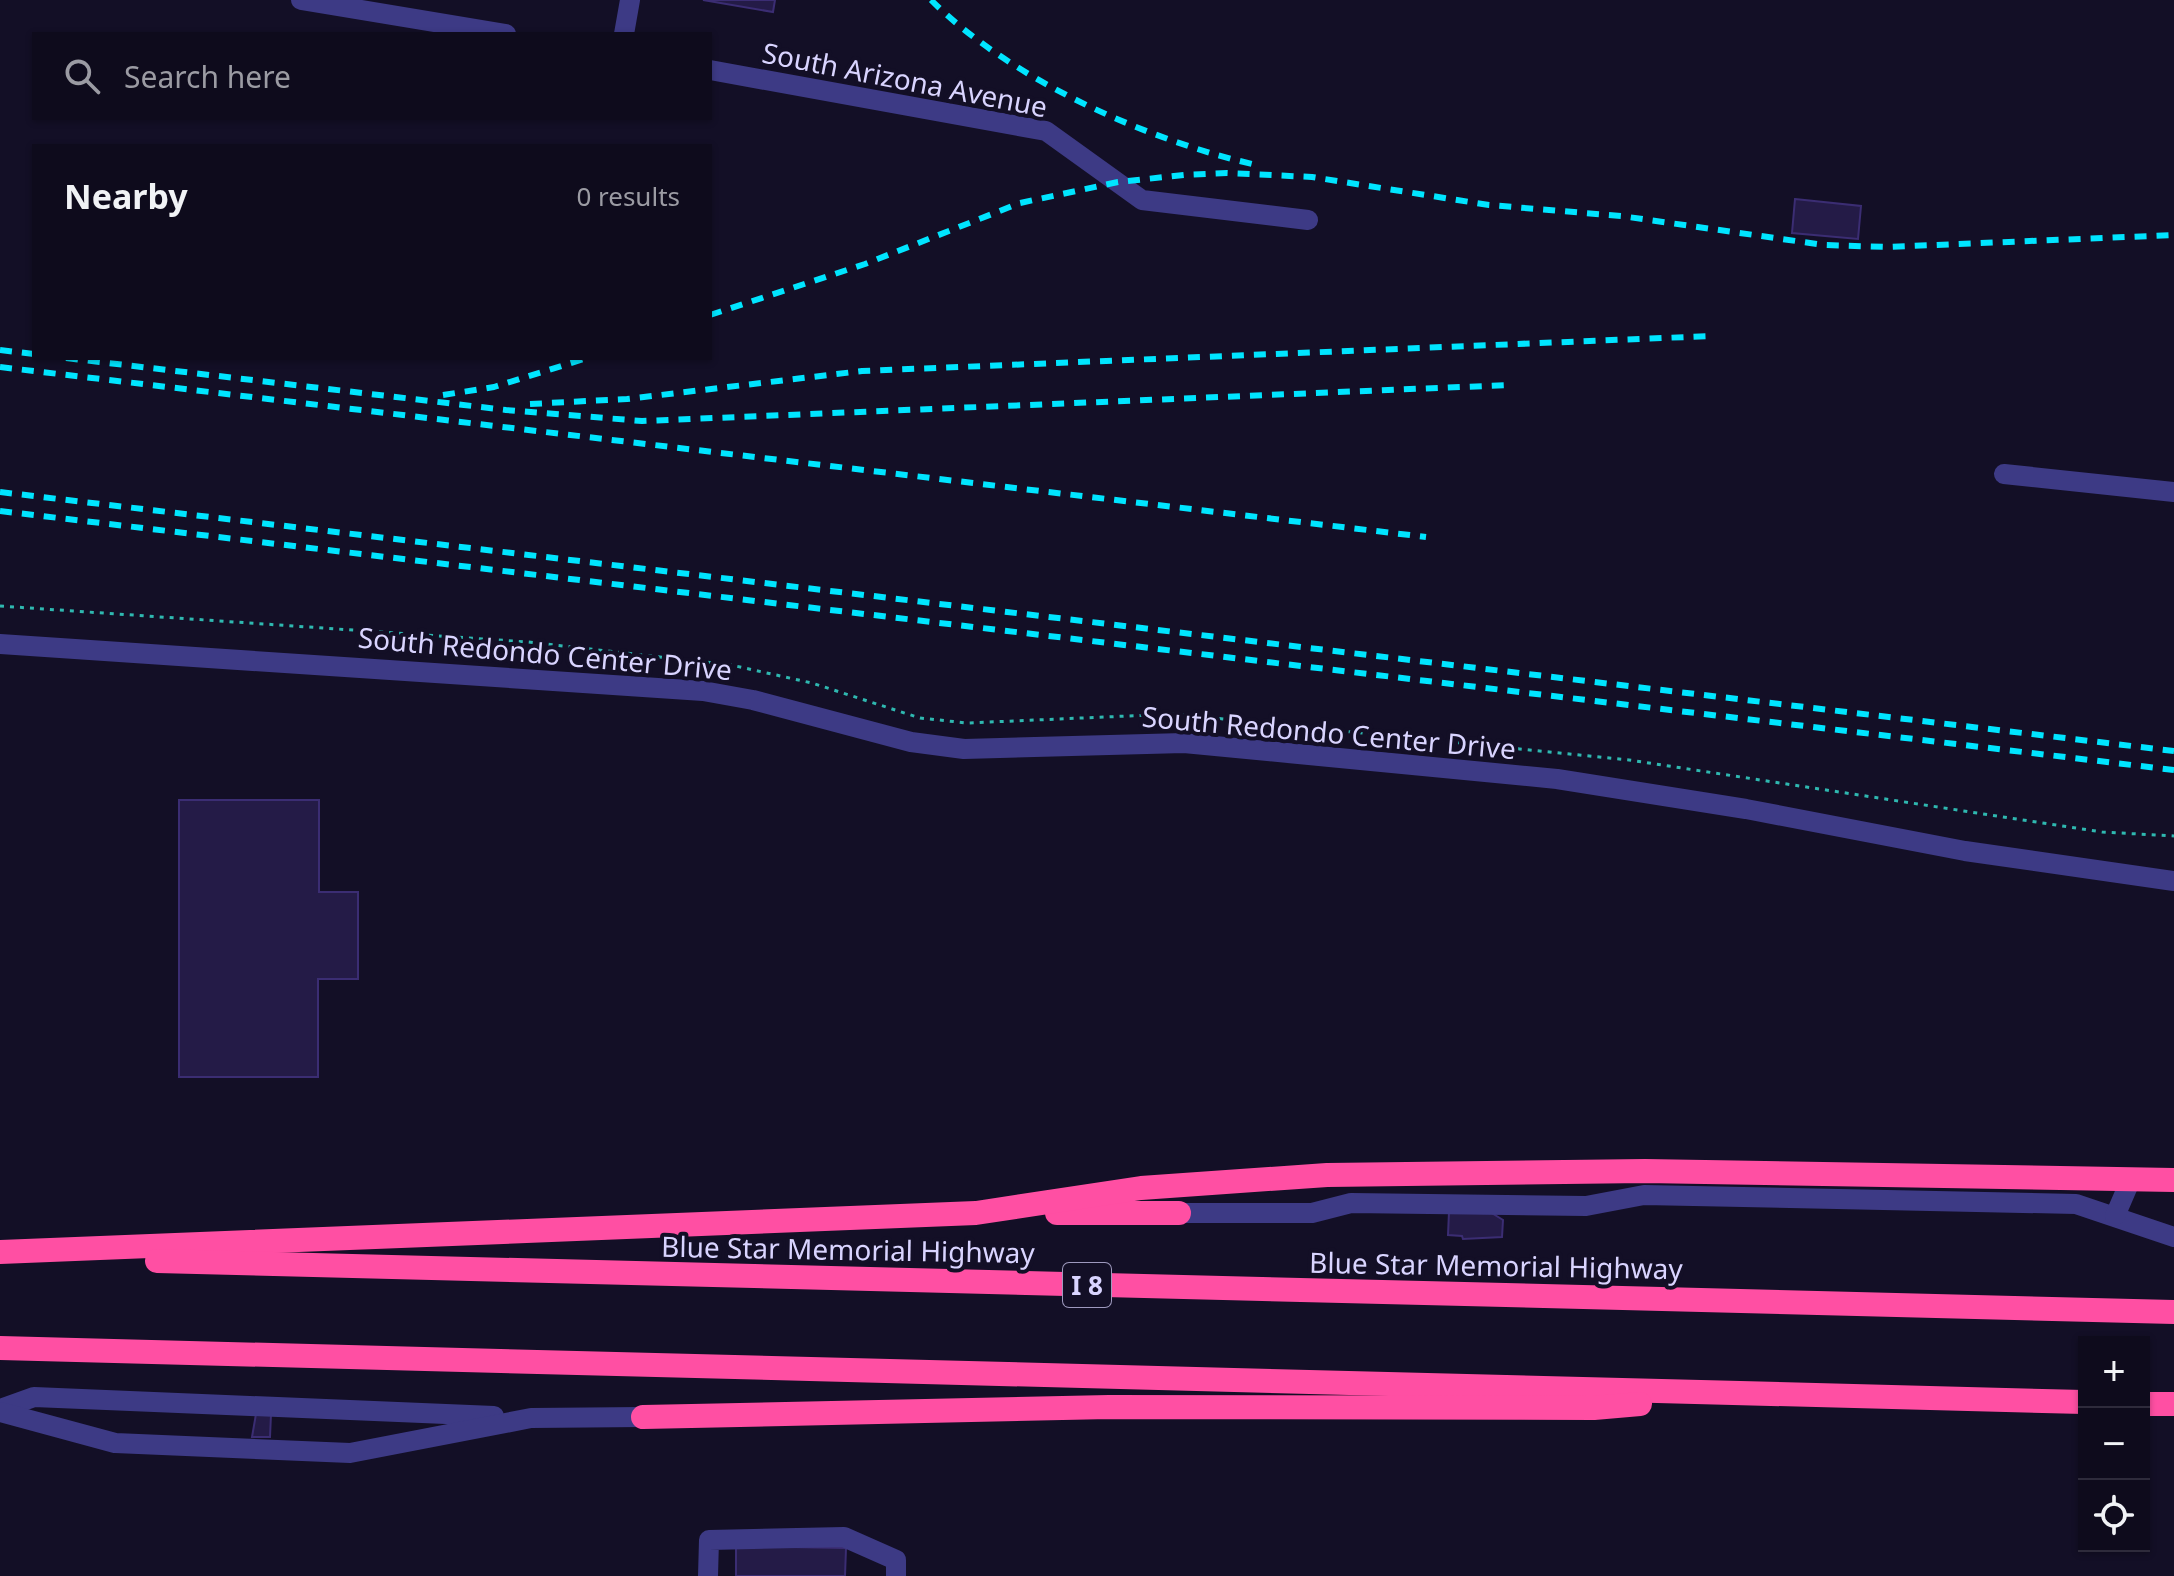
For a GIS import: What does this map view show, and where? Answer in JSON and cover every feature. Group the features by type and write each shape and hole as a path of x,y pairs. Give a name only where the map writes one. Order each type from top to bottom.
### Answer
{"highway":[{"path":"976,1213 1141,1188 1327,1175 1645,1171 2174,1180"},
{"path":"0,1255 976,1213 1179,1213"},
{"name":"Blue Star Memorial Highway","path":"0,1255 2174,1312"},
{"path":"0,1348 2078,1402"},
{"path":"643,1417 1109,1407 1594,1408 1752,1393"},
{"path":"2150,1404 2174,1404"}],"street":[{"path":"301,0 402,8 498,32"},
{"path":"624,32 630,0"},
{"name":"South Arizona Avenue","path":"712,70 1046,131 1142,200 1308,220"},
{"path":"2004,474 2174,492"},
{"name":"South Redondo Center Drive","path":"0,644 703,691 753,700 911,742 964,749 1184,743 1557,779 1746,809 1965,851 2125,871 2174,881"},
{"name":"South Redondo Center Drive","path":"2125,871 2174,868"},
{"path":"2115,1216 2131,1179"},
{"path":"1179,1213 1312,1213 1351,1203 1586,1206 1644,1195 2076,1204 2174,1237"},
{"path":"0,1410 34,1397 531,1418 643,1417"},
{"path":"0,1410 115,1443 350,1453 531,1418"},
{"path":"708,1576 709,1540 844,1537 896,1560 896,1576"}],"path":[{"path":"0,606 544,644 731,665 812,683 920,718 967,723 1174,714 1629,760 2102,832 2174,836"}],"building":[{"path":"703,0 775,0 773,12"},
{"path":"1795,199 1861,206 1858,239 1792,233"},
{"path":"179,800 319,800 319,892 358,892 358,979 318,979 318,1077 179,1077"},
{"path":"1449,1212 1490,1212 1503,1220 1502,1237 1463,1239 1462,1236 1448,1235"},
{"path":"256,1414 271,1414 270,1437 252,1437"},
{"path":"736,1546 846,1548 845,1576 736,1576"}],"railway":[{"path":"931,0 1001,57 1085,104 1174,141 1261,166"},
{"path":"712,314 865,264 1020,203 1118,182 1184,175 1227,173 1312,177 1489,205 1621,216 1824,245 1887,247 2174,235"},
{"path":"530,404 627,399 862,371 1711,336"},
{"path":"0,350 32,354"},
{"path":"83,360 506,410 642,421 1509,385"},
{"path":"443,395 494,387 581,360"},
{"path":"0,367 1426,537"},
{"path":"0,492 2174,751"},
{"path":"0,511 2174,770"}]}
